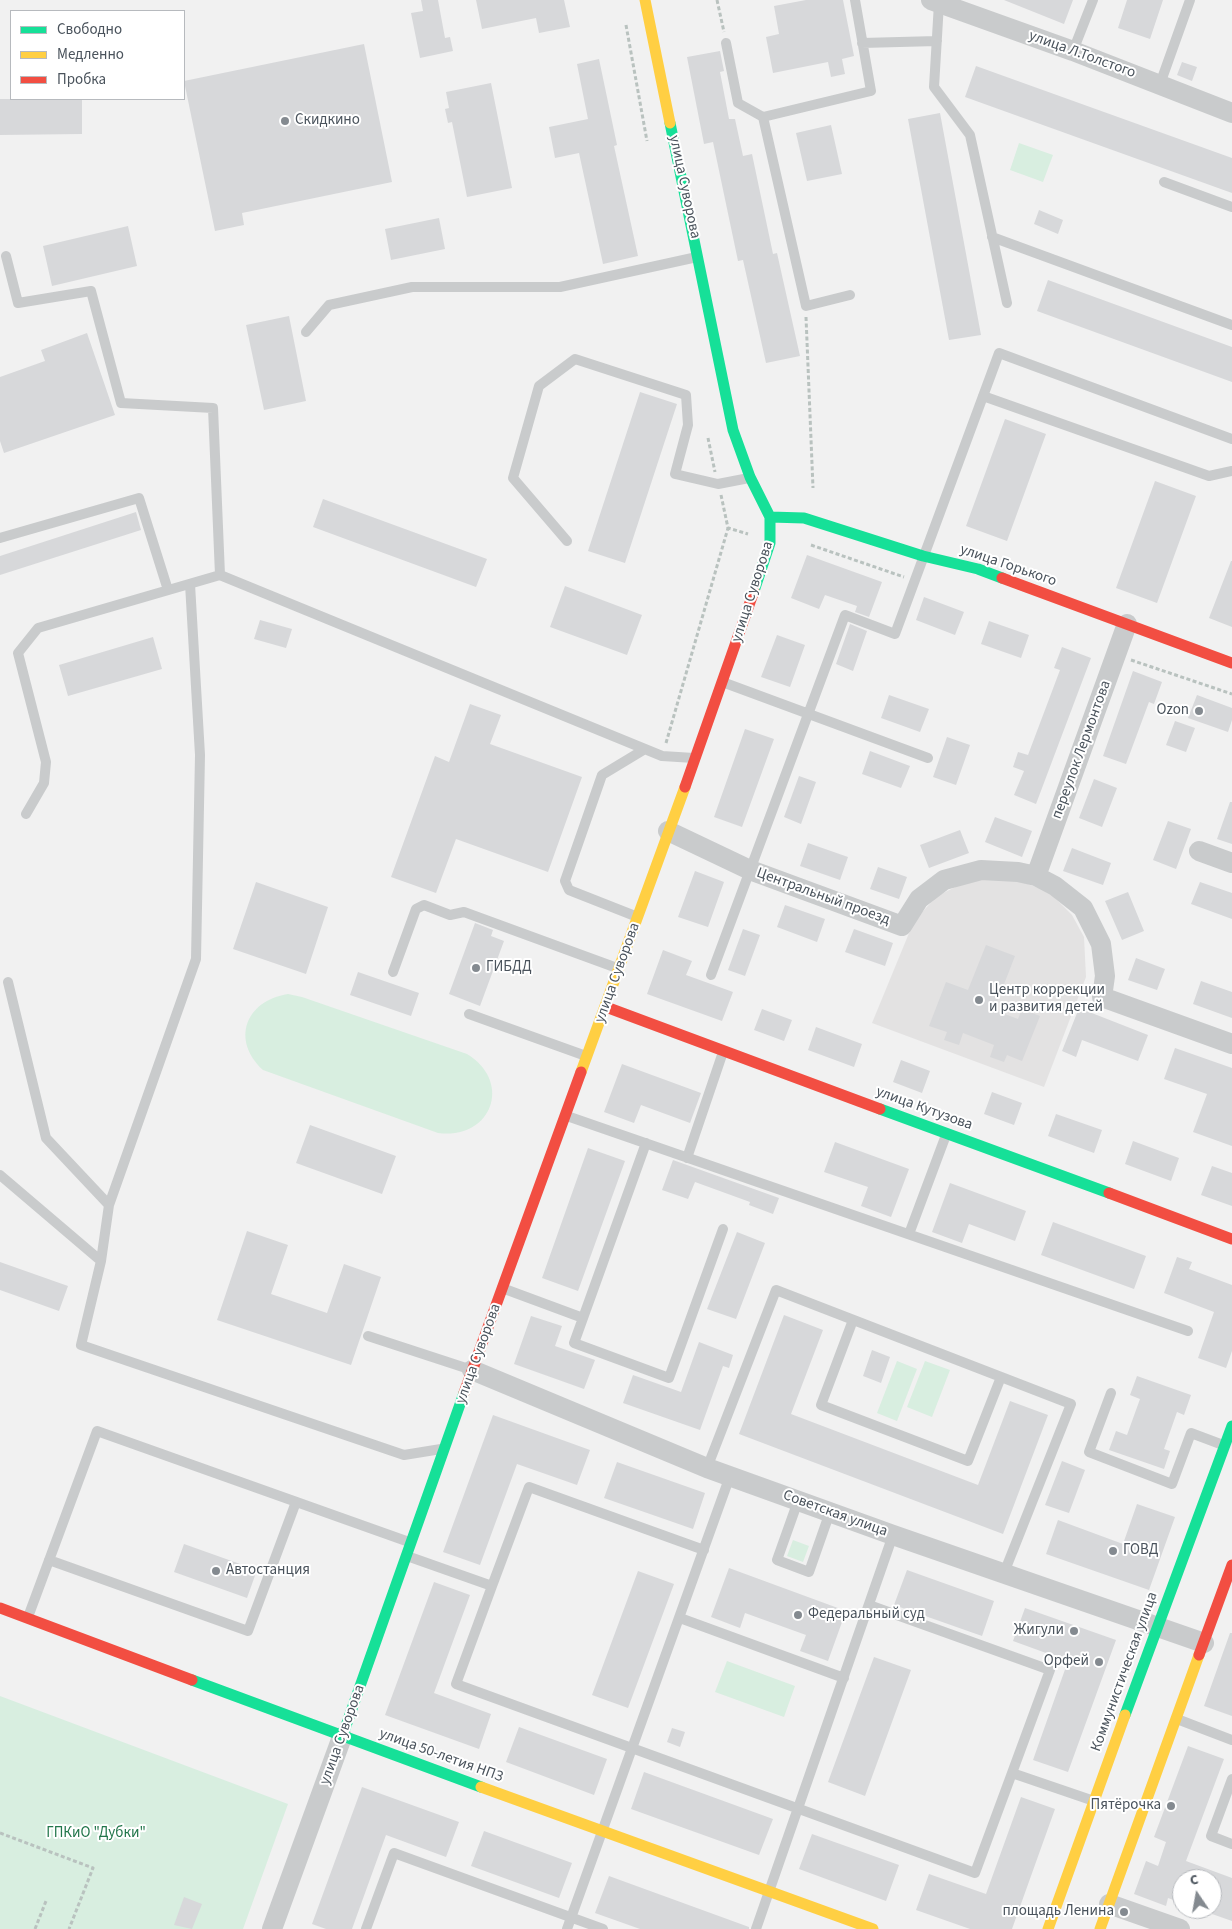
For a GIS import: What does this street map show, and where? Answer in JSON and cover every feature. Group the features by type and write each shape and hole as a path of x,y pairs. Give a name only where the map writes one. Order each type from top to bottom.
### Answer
{"main road":[{"name":"улица Суворова","path":"342,1737 472,1370 723,682 770,543 770,517 750,477 733,430 645,0"},
{"name":"улица Горького","path":"770,517 804,518 924,556 978,569 1232,663"},
{"name":"улица Кутузова","path":"606,1007 1232,1239"},
{"name":"Коммунистическая улица","path":"1048,1929 1157,1625 1232,1426"},
{"path":"1100,1929 1232,1565"},
{"name":"улица 50-летия НПЗ","path":"0,1608 342,1737 873,1929"},
{"path":"1096,1929 1109,1904"}],"street":[{"name":"улица Л.Толстого","path":"935,2 1072,51 1232,113"},
{"name":"переулок Лермонтова","path":"1036,876 1127,624"},
{"name":"Центральный проезд","path":"668,830 750,870 902,926 919,899 944,880 981,870 1018,872 1036,876 1055,886 1083,908 1101,944 1105,976 1102,996 1232,1044"},
{"path":"1199,851 1232,864"},
{"name":"Советская улица","path":"472,1370 707,1468 892,1535 1157,1625 1204,1643"},
{"name":"улица Суворова","path":"275,1928 342,1737"},
{"path":"1109,1904 1180,1929"}],"lane":[{"path":"726,42 738,103 764,117 871,91 855,0"},
{"path":"1072,51 1093,0"},
{"path":"1160,84 1190,0"},
{"path":"935,2 937,41 934,87 970,135 1007,303"},
{"path":"862,43 937,41"},
{"path":"764,117 806,306 850,295"},
{"path":"1164,182 1232,207"},
{"path":"992,237 1232,325"},
{"path":"6,256 18,303 91,291 121,403 213,408 220,575"},
{"path":"306,332 329,305 412,287 560,287 698,256"},
{"path":"711,975 845,615 895,634 999,353 1232,439"},
{"path":"567,541 512,478 539,386 575,359 686,395 688,425 675,474 718,484 750,477"},
{"path":"983,396 1209,476 1232,471"},
{"path":"0,538 139,498 168,590"},
{"path":"26,814 44,783 46,762 18,653 38,628 220,575 662,756 694,758"},
{"path":"190,584 200,755 196,959 109,1205 101,1261 81,1345 404,1455 445,1448"},
{"path":"723,682 928,758"},
{"path":"638,917 569,890 565,881 602,775 645,749"},
{"path":"393,972 416,909 424,905 450,915 464,912 619,969"},
{"path":"8,982 46,1138 109,1205"},
{"path":"469,1014 587,1057"},
{"path":"688,1158 723,1050"},
{"path":"566,1116 1188,1331"},
{"path":"909,1234 947,1133"},
{"path":"646,1143 574,1343 668,1378 722,1229"},
{"path":"0,1175 101,1261"},
{"path":"502,1288 583,1318"},
{"path":"707,1468 776,1290 1071,1404 1004,1573"},
{"path":"854,1320 821,1405 968,1461 1001,1377"},
{"path":"368,1336 472,1370"},
{"path":"1111,1393 1089,1452 1172,1484 1191,1433 1225,1446"},
{"path":"27,1618 97,1430 411,1543"},
{"path":"568,1929 730,1476"},
{"path":"704,1550 529,1487 456,1684 975,1873 1050,1670 869,1605"},
{"path":"798,1501 777,1560 809,1572 830,1512"},
{"path":"49,1560 248,1631 296,1502"},
{"path":"756,1929 799,1810 892,1535"},
{"path":"406,1556 492,1586"},
{"path":"680,1618 844,1678"},
{"path":"1176,1719 1232,1740"},
{"path":"1012,1773 1094,1801"},
{"path":"1232,1779 1211,1836 1232,1844"},
{"path":"366,1929 394,1853 603,1929"}],"path":[{"path":"717,0 726,42"},
{"path":"625,19 647,141"},
{"path":"806,306 813,488"},
{"path":"662,756 728,528"},
{"path":"807,544 914,580"},
{"path":"1116,655 1232,694"},
{"path":"0,1833 93,1868 70,1929"},
{"path":"36,1929 46,1900"}],"shaded area":[{"name":"Центр коррекции и развития детей","path":"974,878 1013,879 1048,891 1072,915 1084,937 1086,977 1044,1087 872,1023 914,921 937,896"}],"green space":[{"path":"1019,143 1053,155 1043,182 1010,170"},
{"path":"288,994 302,997 467,1054 481,1066 489,1079 492,1093 490,1107 483,1118 472,1128 457,1133 438,1133 263,1070 253,1058 247,1046 247,1023 261,1005 273,998"},
{"path":"897,1361 917,1369 897,1421 877,1413"},
{"path":"925,1361 950,1370 932,1417 907,1407"},
{"path":"793,1540 809,1546 803,1562 787,1556"},
{"path":"727,1661 795,1686 784,1717 715,1692"},
{"name":"ГПКиО \"Дубки\"","path":"0,1696 288,1804 243,1929 0,1929"}],"building":[{"path":"421,0 438,0 445,38 450,37 453,51 420,58 411,13 423,11"},
{"path":"476,0 564,0 570,27 539,33 536,18 482,29"},
{"path":"806,0 843,0 854,56 842,59 845,74 831,77 828,62 773,73 766,37 779,34 774,6"},
{"path":"1004,0 1073,0 1064,24"},
{"path":"1127,0 1163,0 1150,39 1118,28"},
{"path":"364,44 392,182 242,213 244,225 215,231 185,81"},
{"path":"720,51 724,71 720,72 729,119 735,119 743,156 752,154 773,254 777,253 800,356 766,363 743,260 738,261 713,142 704,144 687,57"},
{"path":"599,59 617,145 614,146 638,256 603,264 579,153 555,158 549,127 588,119 577,64"},
{"path":"1182,62 1197,67 1192,81 1177,75"},
{"path":"976,66 1232,158 1232,193 965,97"},
{"path":"491,83 512,188 467,197 452,122 448,123 445,109 449,108 446,92"},
{"path":"0,99 82,100 82,134 0,135"},
{"path":"940,113 981,335 949,340 908,119"},
{"path":"831,125 842,174 807,181 796,133"},
{"path":"1039,210 1063,220 1058,234 1034,224"},
{"path":"439,218 445,249 391,260 385,229"},
{"path":"128,226 137,266 52,286 43,246"},
{"path":"1048,280 1232,347 1232,382 1037,311"},
{"path":"289,316 306,401 264,410 246,325"},
{"path":"87,333 115,415 4,453 0,441 0,377 45,361 41,350"},
{"path":"640,392 677,404 625,563 588,551"},
{"path":"1005,419 1046,434 1007,541 966,526"},
{"path":"1155,481 1196,496 1157,603 1116,588"},
{"path":"323,499 487,559 476,587 313,527"},
{"path":"136,512 141,530 0,575 0,556"},
{"path":"807,555 882,582 869,617 855,612 857,606 825,595 819,609 791,598"},
{"path":"1232,561 1232,627 1209,618"},
{"path":"565,586 642,615 627,655 550,627"},
{"path":"924,597 964,612 955,635 916,620"},
{"path":"260,620 292,629 286,648 254,639"},
{"path":"989,621 1029,635 1021,658 981,644"},
{"path":"850,624 867,631 853,671 836,664"},
{"path":"777,635 805,645 790,687 761,677"},
{"path":"153,637 162,669 68,696 59,665"},
{"path":"1062,647 1091,658 1036,804 1014,795 1024,771 1013,767 1018,752 1028,755 1060,670 1054,668"},
{"path":"1133,671 1162,682 1154,704 1149,702 1126,764 1103,756"},
{"path":"889,695 929,709 920,732 881,718"},
{"path":"1197,695 1232,708 1232,720 1228,732 1188,718"},
{"path":"470,704 501,715 490,744 582,777 548,872 456,839 436,893 391,877 435,756 449,762"},
{"path":"1175,721 1195,728 1186,752 1166,745"},
{"path":"745,729 774,739 742,827 714,817"},
{"path":"947,737 970,745 956,785 933,777"},
{"path":"870,751 910,766 901,788 862,774"},
{"path":"799,776 816,782 801,824 784,817"},
{"path":"1094,779 1117,788 1102,827 1079,818"},
{"path":"1230,802 1232,802 1232,844 1217,839"},
{"path":"995,817 1032,831 1022,857 985,842"},
{"path":"1168,821 1191,829 1176,869 1153,860"},
{"path":"960,830 969,853 929,868 920,845"},
{"path":"808,843 848,857 840,880 800,866"},
{"path":"1072,848 1111,863 1103,885 1063,871"},
{"path":"878,867 907,877 899,899 870,889"},
{"path":"695,871 724,882 708,927 678,917"},
{"path":"256,882 328,907 306,974 233,949"},
{"path":"1200,882 1232,893 1232,919 1191,904"},
{"path":"1128,892 1144,931 1122,940 1105,901"},
{"path":"785,905 825,919 817,942 777,927"},
{"name":"ГИБДД","path":"475,923 493,930 491,936 504,941 480,1006 449,994"},
{"path":"743,929 760,935 745,976 728,970"},
{"path":"854,929 893,943 885,966 845,952"},
{"path":"986,945 1015,956 994,1010 1018,1019 1022,1009 1040,1016 1022,1061 1007,1055 1004,1062 990,1057 994,1045 963,1033 959,1045 944,1040 947,1032 929,1026 946,982 968,990"},
{"path":"663,950 692,961 686,975 733,992 722,1021 647,994"},
{"path":"1136,958 1165,969 1157,990 1128,980"},
{"path":"358,972 419,993 411,1016 350,995"},
{"path":"1201,981 1232,992 1232,1018 1193,1004"},
{"path":"1079,1008 1148,1035 1138,1061 1082,1040 1076,1057 1062,1051"},
{"path":"762,1009 792,1020 784,1041 754,1030"},
{"path":"816,1027 862,1044 854,1067 808,1050"},
{"path":"1175,1048 1232,1068 1232,1146 1193,1132 1207,1094 1164,1079"},
{"path":"901,1060 930,1071 922,1093 893,1082"},
{"path":"622,1064 701,1093 690,1123 641,1105 634,1123 604,1112"},
{"path":"992,1092 1022,1103 1014,1125 984,1114"},
{"path":"1056,1114 1102,1130 1094,1153 1048,1136"},
{"path":"310,1125 396,1156 382,1194 296,1163"},
{"path":"1133,1141 1179,1158 1171,1181 1125,1164"},
{"path":"835,1142 909,1169 891,1217 861,1206 868,1187 824,1172"},
{"path":"588,1148 625,1161 578,1291 542,1278"},
{"path":"673,1160 779,1198 773,1214 749,1205 750,1202 695,1182 688,1199 662,1190"},
{"path":"1212,1166 1232,1173 1232,1206 1201,1195"},
{"path":"950,1183 1026,1211 1015,1241 969,1224 962,1243 932,1232"},
{"path":"1053,1222 1146,1256 1134,1289 1041,1255"},
{"path":"247,1231 288,1245 271,1294 327,1313 344,1264 381,1277 351,1365 217,1320"},
{"path":"737,1232 765,1243 736,1319 707,1309"},
{"path":"1177,1257 1192,1262 1189,1269 1232,1285 1232,1351 1226,1368 1198,1358 1214,1312 1164,1293"},
{"path":"0,1262 68,1286 59,1311 0,1290"},
{"path":"784,1315 823,1330 791,1414 978,1485 1010,1401 1048,1415 1003,1534 739,1434"},
{"path":"531,1316 562,1326 555,1346 595,1360 584,1389 514,1364"},
{"path":"699,1342 733,1355 729,1368 723,1366 700,1430 623,1403 633,1375 681,1392"},
{"path":"872,1350 890,1357 881,1383 863,1376"},
{"path":"1137,1376 1191,1395 1184,1415 1177,1412 1164,1449 1170,1451 1164,1469 1109,1450 1116,1431 1127,1435 1140,1399 1130,1395"},
{"path":"493,1415 590,1450 577,1485 517,1464 480,1565 443,1552"},
{"path":"1062,1461 1085,1470 1069,1513 1045,1505"},
{"path":"617,1462 705,1493 693,1529 604,1498"},
{"name":"ГОВД","path":"1137,1504 1175,1517 1149,1590 1046,1554 1058,1520 1123,1544"},
{"name":"Автостанция","path":"184,1544 257,1570 247,1598 174,1572"},
{"name":"Федеральный суд","path":"729,1568 846,1611 828,1661 800,1651 806,1635 745,1613 740,1628 711,1617"},
{"path":"907,1570 994,1601 982,1636 894,1605"},
{"path":"638,1571 674,1584 628,1708 592,1695"},
{"path":"434,1582 470,1595 434,1693 491,1714 479,1749 385,1715"},
{"path":"1025,1608 1116,1640 1068,1772 1033,1760 1068,1661 1013,1641"},
{"path":"1230,1633 1232,1633 1232,1716 1204,1706"},
{"path":"874,1657 911,1670 865,1796 828,1782"},
{"path":"519,1727 607,1759 594,1795 506,1762"},
{"path":"672,1728 685,1732 680,1747 667,1742"},
{"path":"1188,1746 1224,1759 1186,1861 1208,1869 1172,1869 1172,1899 1168,1898 1166,1906 1134,1894 1146,1861 1158,1866 1166,1842 1154,1837"},
{"path":"644,1772 773,1819 759,1855 631,1809"},
{"path":"362,1787 459,1822 446,1857 386,1835 352,1929 326,1929 312,1924"},
{"path":"1021,1797 1055,1809 1012,1929 970,1929 916,1910 929,1874 986,1894"},
{"path":"484,1831 572,1863 559,1898 471,1866"},
{"path":"812,1834 899,1865 886,1901 799,1869"},
{"path":"1222,1874 1232,1878 1232,1921 1222,1918"},
{"path":"609,1876 749,1927 749,1929 640,1929 595,1913"},
{"path":"184,1897 202,1904 192,1929 174,1925"}],"traffic: fast":[{"path":"670,123 733,430 750,477 770,517 770,543 754,591"},
{"path":"770,517 804,518 923,556 978,569 1002,578"},
{"path":"880,1109 1109,1193"},
{"path":"342,1737 464,1393"},
{"path":"1125,1715 1232,1426"},
{"path":"192,1680 481,1787"}],"traffic: slow":[{"path":"645,0 670,123"},
{"path":"581,1072 685,787"},
{"path":"1100,1929 1199,1655"},
{"path":"1048,1929 1125,1715"},
{"path":"481,1787 873,1929"}],"traffic: jam":[{"path":"1002,578 1232,663"},
{"path":"685,787 754,591"},
{"path":"606,1007 880,1109"},
{"path":"464,1393 581,1072"},
{"path":"1109,1193 1232,1239"},
{"path":"1199,1655 1232,1565"},
{"path":"0,1608 192,1680"}],"place":[{"name":"Скидкино","path":"285,121"},
{"name":"Ozon","path":"1199,711"},
{"name":"ГИБДД","path":"476,968"},
{"name":"Центр коррекции и развития детей","path":"979,1000"},
{"name":"ГОВД","path":"1113,1551"},
{"name":"Автостанция","path":"216,1571"},
{"name":"Федеральный суд","path":"798,1615"},
{"name":"Жигули","path":"1074,1631"},
{"name":"Орфей","path":"1099,1662"},
{"name":"Пятёрочка","path":"1171,1806"},
{"name":"площадь Ленина","path":"1124,1912"}]}
